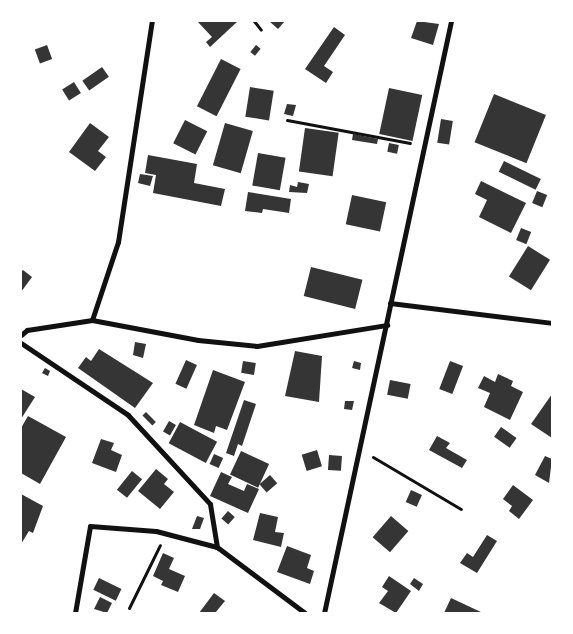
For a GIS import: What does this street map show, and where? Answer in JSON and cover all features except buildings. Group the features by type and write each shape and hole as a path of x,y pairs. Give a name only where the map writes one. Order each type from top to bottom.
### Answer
{"street":[{"path":"92,320 118,242 152,21"},
{"path":"324,613 451,21"},
{"path":"390,303 552,323"},
{"path":"21,335 27,330 92,320 198,340 257,346 387,325"},
{"path":"21,343 128,414 210,504 217,547"},
{"path":"75,613 90,526 166,534 217,547 305,613"}],"path":[{"path":"254,21 261,30"},
{"path":"287,120 423,146"},
{"path":"359,449 461,509"},
{"path":"129,608 166,534"}]}
